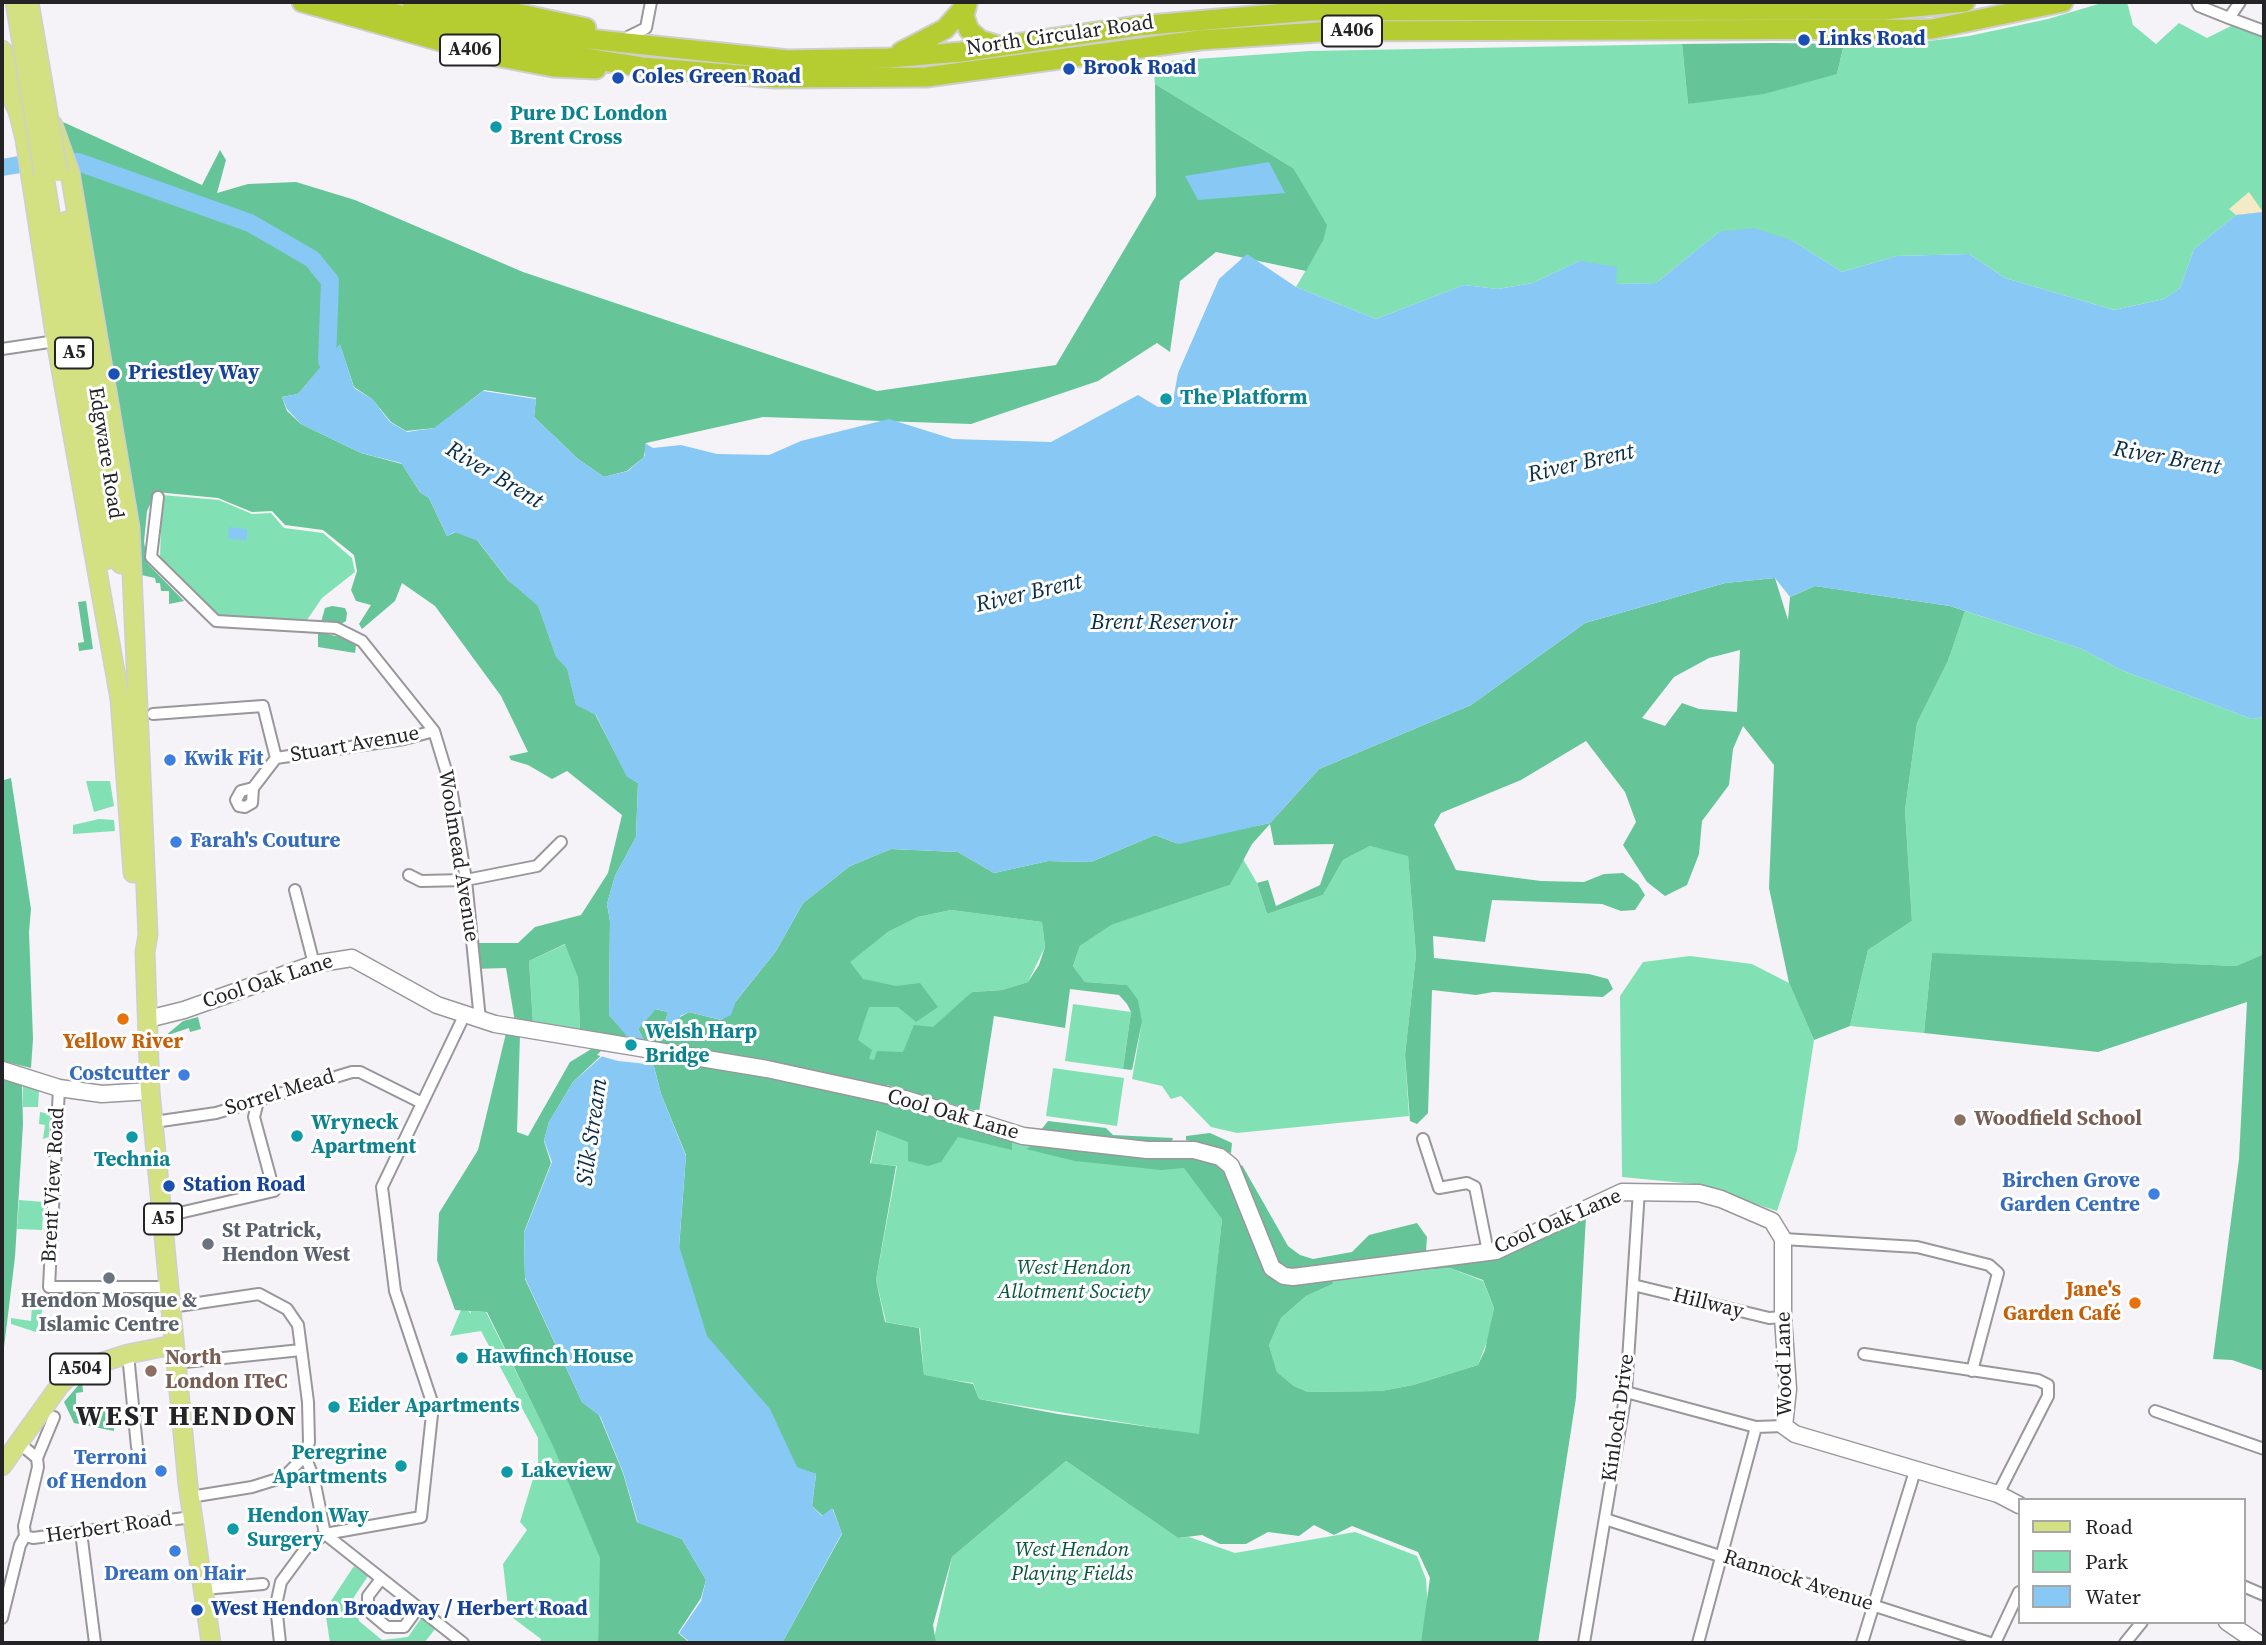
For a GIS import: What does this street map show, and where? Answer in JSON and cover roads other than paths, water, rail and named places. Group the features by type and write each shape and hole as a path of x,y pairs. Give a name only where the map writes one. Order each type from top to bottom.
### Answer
{"highway":[{"name":"A406","path":"302,2 456,46 541,65 574,69 642,67"},
{"name":"A406","path":"352,2 480,14"},
{"name":"A406","path":"412,2 628,37 678,50"},
{"name":"North Circular Road","path":"480,14 531,33 788,60 888,58 1001,47 1138,26 1255,15 1506,5 1862,6 1965,2"},
{"name":"North Circular Road","path":"480,14 527,49 642,67 776,78 926,77 1129,48 1276,34 1396,30 1932,29 2063,2"},
{"path":"967,3 964,16 969,30 980,40 1001,47"},
{"path":"888,58 945,29 967,3"}],"main road":[{"name":"A5","path":"15,2 51,173"},
{"name":"Edgware Road","path":"29,2 51,173 116,523 128,699"},
{"path":"2,50 58,133 64,150 51,173 56,341 128,699"},
{"path":"2,77 18,111 27,152 51,173"},
{"name":"A5","path":"128,699 137,920 145,952 150,1091 192,1517 211,1643"},
{"name":"A504","path":"2,1466 60,1385 74,1371 128,1354 173,1345"}],"street":[{"path":"628,37 646,28 651,2"},
{"path":"2197,2 2199,6 2229,19 2264,31"},
{"path":"2229,19 2240,2"},
{"path":"2,349 56,341"},
{"name":"Woolmead Avenue","path":"158,497 151,557 216,621 336,628 362,641 434,731 452,787 466,880 472,1018"},
{"name":"Stuart Avenue","path":"153,714 263,706 276,758"},
{"name":"Stuart Avenue","path":"253,788 276,758 404,739 434,731"},
{"path":"410,875 422,881 466,880 537,866 561,842"},
{"path":"295,890 314,964"},
{"name":"Cool Oak Lane","path":"148,1019 184,1010 314,964 341,958 360,961 437,1005 472,1018 767,1069 905,1099 1023,1136 1147,1150 1194,1150 1220,1157 1231,1166 1268,1259 1284,1276 1505,1248 1622,1192 1699,1193 1765,1216 1778,1227 1783,1239"},
{"path":"280,1643 276,1605 281,1581 306,1548 324,1534 421,1517 433,1405 395,1291 382,1187 422,1103 472,1018"},
{"path":"2,1070 59,1088 102,1094 150,1091"},
{"name":"Sorrel Mead","path":"154,1122 216,1113 352,1072 360,1072 422,1103"},
{"name":"Brent View Road","path":"59,1088 49,1287 170,1287"},
{"path":"162,1217 274,1191 254,1117 258,1101"},
{"path":"1423,1139 1439,1188 1467,1183 1475,1187 1488,1252"},
{"name":"Kinloch Drive","path":"1584,1643 1626,1392 1639,1191"},
{"path":"1783,1239 1917,1247 1989,1265 1998,1273 1972,1370"},
{"name":"Wood Lane","path":"1783,1239 1783,1317 1788,1389 1784,1426 1795,1434 1998,1494 2018,1504"},
{"name":"Hillway","path":"1633,1285 1769,1318 1783,1317"},
{"path":"171,1307 259,1294 276,1301 295,1317 310,1431 305,1456 314,1479 324,1534 463,1643"},
{"path":"175,1363 301,1350"},
{"path":"1864,1353 2038,1380 2048,1385 2048,1396 1998,1494"},
{"path":"128,1354 137,1447"},
{"path":"1626,1392 1756,1427 1784,1426"},
{"path":"2155,1411 2264,1449"},
{"path":"2,1618 20,1545 25,1536 24,1526 38,1467 37,1458 54,1418"},
{"path":"1698,1643 1756,1427"},
{"path":"19,1443 37,1458"},
{"path":"190,1497 252,1488 284,1477 305,1456"},
{"path":"1861,1643 1916,1471"},
{"name":"Herbert Road","path":"25,1536 33,1538 192,1517"},
{"name":"Rannock Avenue","path":"1605,1519 1992,1643"},
{"path":"81,1532 95,1643"},
{"path":"381,1579 368,1596 368,1611 387,1627 404,1627 418,1608"},
{"path":"203,1589 263,1584"},
{"path":"2245,1586 2263,1590"},
{"path":"1992,1643 2018,1594"},
{"path":"2125,1643 2140,1624"},
{"path":"2230,1624 2258,1643"}],"water":[{"path":"18,156 21,173 2,176 2,159"},
{"path":"1269,162 1285,193 1198,200 1185,176"},
{"name":"Brent Reservoir","path":"2264,212 2264,717 2252,719 2121,670 2082,649 1950,606 1815,586 1790,597 1775,578 1725,583 1585,623 1471,705 1319,769 1270,823 1179,844 1155,835 1091,862 1048,861 994,873 958,852 891,849 850,866 803,903 776,951 736,1001 731,1015 721,1020 689,1012 680,1016 680,1023 672,1022 667,1028 664,1026 668,1012 656,1009 638,1029 650,1051 661,1094 686,1156 679,1246 707,1336 770,1409 797,1467 816,1474 812,1506 822,1516 832,1508 842,1533 782,1643 691,1643 679,1633 701,1601 706,1580 682,1539 638,1523 623,1472 600,1416 582,1402 525,1278 524,1233 552,1162 544,1140 549,1122 573,1082 626,1035 609,1015 610,921 607,904 615,876 636,837 638,783 627,777 596,715 576,705 567,669 556,657 538,606 509,581 478,541 455,532 447,536 429,498 421,493 401,463 361,453 301,424 287,409 282,397 298,394 340,344 354,388 372,399 390,422 407,432 434,428 483,391 536,399 534,417 578,459 604,477 628,471 645,456 645,443 653,448 681,445 717,454 769,455 801,441 889,419 953,439 1051,442 1138,395 1158,407 1172,406 1178,373 1219,279 1247,254 1296,287 1376,319 1464,285 1498,289 1533,283 1579,261 1617,267 1616,284 1656,283 1719,232 1754,228 1793,241 1842,272 1897,256 1969,254 2005,278 2114,310 2164,299 2180,288 2194,249 2236,215"},
{"path":"229,527 247,529 247,540 228,539"}],"waterway":[{"name":"River Brent","path":"54,163 78,162 250,223 312,259 330,281 327,361 340,380"}],"place":[{"name":"Links Road","path":"1804,40"},
{"name":"Brook Road","path":"1069,69"},
{"name":"Coles Green Road","path":"618,78"},
{"name":"Pure DC London Brent Cross","path":"496,127"},
{"name":"Priestley Way","path":"114,374"},
{"name":"The Platform","path":"1166,399"},
{"name":"Kwik Fit","path":"170,760"},
{"name":"Farah's Couture","path":"176,842"},
{"name":"Yellow River","path":"123,1019"},
{"name":"Welsh Harp Bridge","path":"631,1045"},
{"name":"Costcutter","path":"184,1075"},
{"name":"Woodfield School","path":"1960,1120"},
{"name":"Wryneck Apartment","path":"297,1136"},
{"name":"Technia","path":"132,1137"},
{"name":"Station Road","path":"169,1186"},
{"name":"Birchen Grove Garden Centre","path":"2154,1194"},
{"name":"St Patrick, Hendon West","path":"208,1244"},
{"name":"Hendon Mosque & Islamic Centre","path":"109,1278"},
{"name":"Jane's Garden Café","path":"2135,1303"},
{"name":"Hawfinch House","path":"462,1358"},
{"name":"North London ITeC","path":"151,1371"},
{"name":"Eider Apartments","path":"334,1407"},
{"name":"Peregrine Apartments","path":"401,1466"},
{"name":"Terroni of Hendon","path":"161,1471"},
{"name":"Lakeview","path":"507,1472"},
{"name":"Hendon Way Surgery","path":"233,1529"},
{"name":"Dream on Hair","path":"175,1551"},
{"name":"West Hendon Broadway / Herbert Road","path":"197,1610"}],"district":[{"name":"WEST HENDON","path":"187,1418"}],"water label":[{"name":"Silk Stream","path":"593,1132"}],"park label":[{"name":"West Hendon Allotment Society","path":"1074,1281"},
{"name":"West Hendon Playing Fields","path":"1072,1563"}]}
